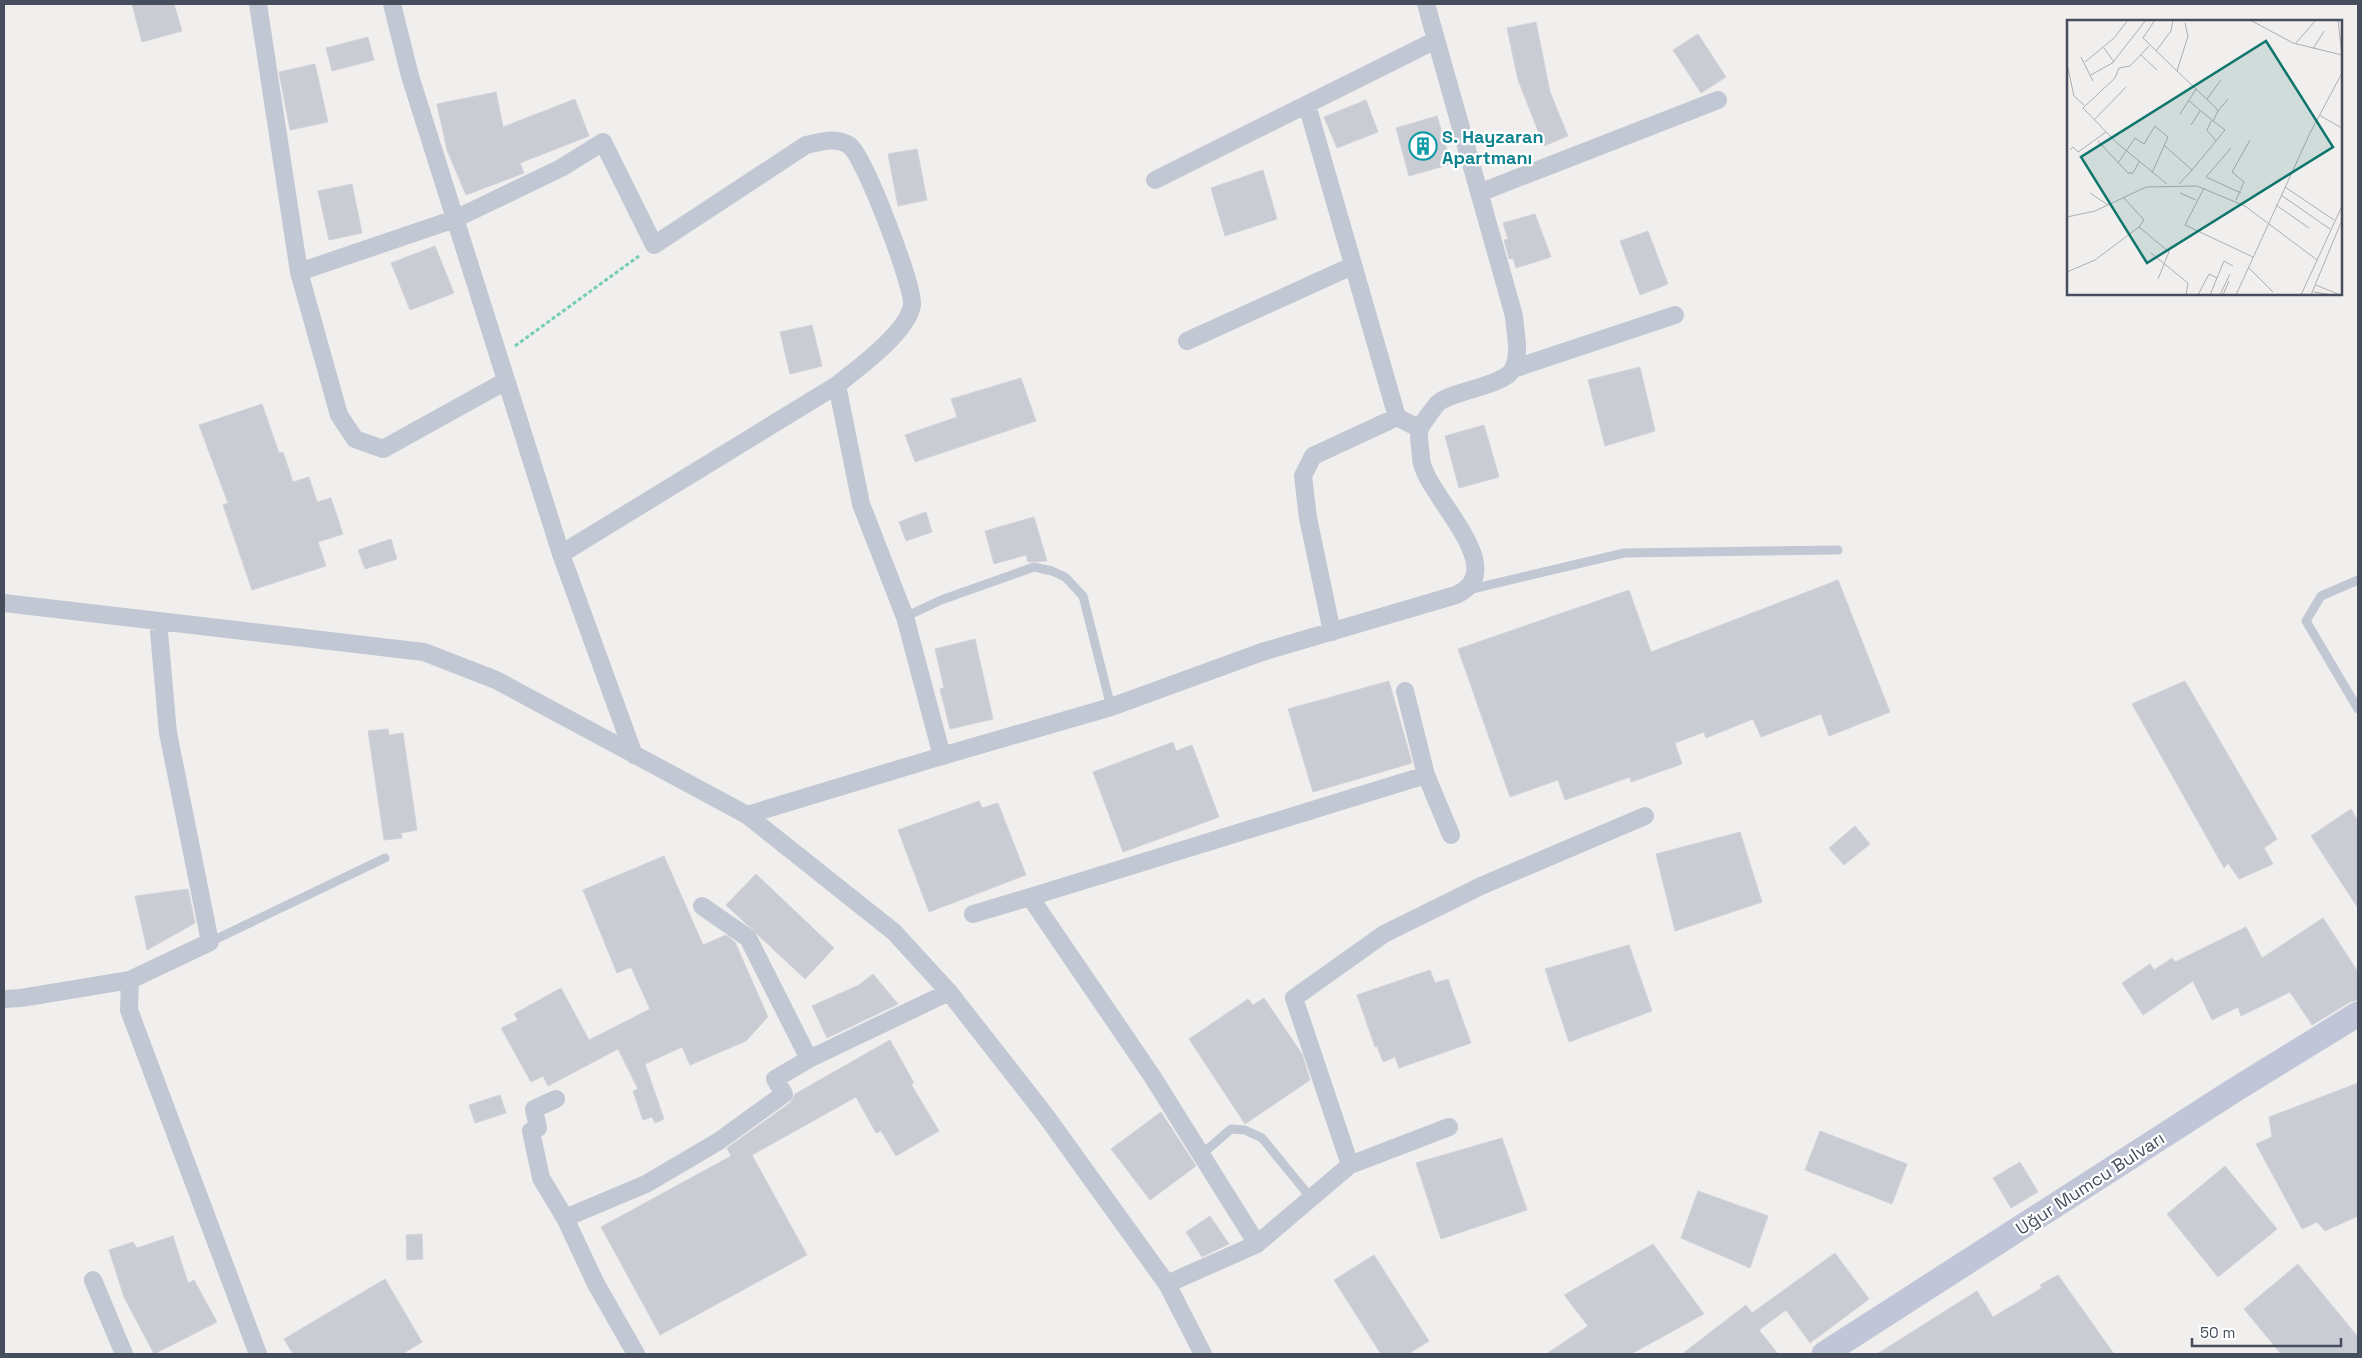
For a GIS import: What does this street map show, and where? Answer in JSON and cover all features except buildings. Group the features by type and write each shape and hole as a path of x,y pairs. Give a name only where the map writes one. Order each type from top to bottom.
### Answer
{"street":[{"path":"258,4 299,272 339,415 355,439 384,449 506,382"},
{"path":"392,4 410,76 561,554 634,755"},
{"path":"1426,4 1514,316 1517,351 1513,370"},
{"path":"1155,180 1436,40"},
{"path":"1479,193 1718,100"},
{"path":"1307,104 1397,418 1420,429"},
{"path":"299,272 454,219 561,168 603,142 654,245 806,145 833,140 850,145 859,157 881,206 900,261 912,304 907,321 877,352 837,385 561,554"},
{"path":"1188,342 1352,266"},
{"path":"747,815 1111,707 1262,652 1456,595 1467,590 1472,583 1475,572 1474,552 1422,467 1420,429 1438,402 1503,378 1513,370 1675,315"},
{"path":"837,385 861,504 905,618 942,756"},
{"path":"1332,632 1308,518 1303,476 1313,456 1397,418"},
{"path":"4,602 424,652 496,680 747,815 894,932 949,992 1046,1116 1167,1284 1202,1354"},
{"path":"4,1000 130,980 210,942 168,733 158,621"},
{"path":"1405,691 1426,775 1451,835"},
{"path":"973,914 1426,775"},
{"path":"1350,1165 1294,998 1384,934 1481,886 1645,816"},
{"path":"1030,897 1152,1076 1257,1244"},
{"path":"702,906 748,938 809,1060"},
{"path":"130,980 129,1010 258,1354"},
{"path":"565,1218 646,1184 718,1141 784,1094 775,1079 809,1060 949,992"},
{"name":"Uğur Mumcu Bulvarı","path":"1824,1354 2233,1091 2358,1014"},
{"path":"556,1099 534,1110 538,1128 531,1131 541,1178 565,1218 596,1284 636,1354"},
{"path":"1167,1284 1257,1244 1350,1165 1450,1127"},
{"path":"93,1280 124,1354"}],"lane":[{"path":"1467,590 1624,554 1838,550"},
{"path":"905,618 941,600 1034,567 1052,571 1065,577 1083,596 1111,707"},
{"path":"2358,580 2321,596 2306,621 2358,709"},
{"path":"210,942 385,858"},
{"path":"1201,1155 1231,1129 1245,1130 1262,1138 1311,1198"}],"path":[{"path":"499,358 654,245"}],"place":[{"name":"S. Hayzaran Apartmanı","path":"1423,146"}]}
